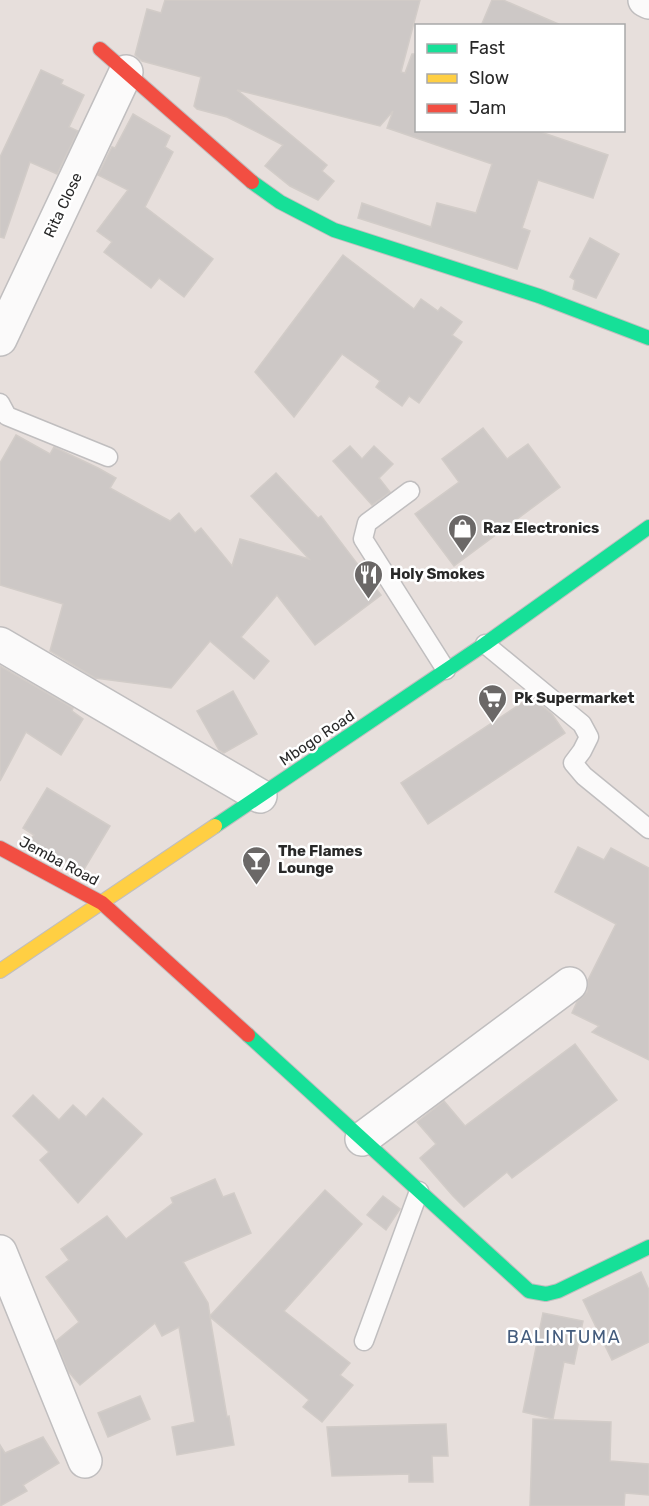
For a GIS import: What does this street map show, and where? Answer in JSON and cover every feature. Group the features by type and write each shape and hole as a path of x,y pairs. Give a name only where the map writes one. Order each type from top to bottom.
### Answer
{"street":[{"path":"100,49 248,179 280,202 334,230 538,296 649,338"},
{"name":"Rita Close","path":"0,339 126,72"},
{"name":"Mbogo Road","path":"0,971 485,644 649,527"},
{"path":"0,644 260,796"},
{"name":"Jemba Road","path":"0,848 102,903 529,1291 546,1294 558,1291 649,1247"},
{"path":"362,1139 570,984"},
{"path":"0,1252 85,1461"}],"lane":[{"path":"0,403 7,416 108,457"},
{"path":"410,491 367,523 363,539 446,670"},
{"path":"485,644 582,724 589,737 573,763 584,776 649,829"},
{"path":"364,1341 419,1191"}],"building":[{"path":"165,0 420,0 401,72 405,73 412,54 415,54 415,132 541,132 608,155 593,198 538,180 522,228 530,231 517,269 358,218 362,203 431,227 437,203 476,213 492,164 387,128 393,111 380,126 237,90 327,165 322,171 334,181 318,200 290,186 265,166 283,145 227,117 197,109 194,106 201,77 142,61 135,55 147,9 161,13"},
{"path":"492,0 503,0 558,24 482,24"},
{"path":"41,70 63,80 61,84 84,95 69,127 78,131 57,174 30,162 4,238 0,237 0,157"},
{"path":"133,114 170,136 165,147 173,152 145,207 213,259 184,297 159,278 151,288 104,252 112,242 97,231 128,190 98,175"},
{"path":"590,238 619,254 596,298 573,289 575,280 570,277"},
{"path":"343,255 414,309 421,299 438,311 441,307 462,322 452,335 462,342 419,403 409,396 402,406 376,387 380,381 342,354 294,417 255,372"},
{"path":"483,428 507,459 528,444 560,487 454,566 415,514 459,482 442,459"},
{"path":"16,435 50,454 54,447 116,478 110,488 170,521 179,513 195,533 201,528 232,566 240,539 309,559 251,496 276,473 318,518 321,516 381,595 315,645 277,595 241,637 269,661 254,679 210,641 171,688 95,678 50,651 63,604 0,585 0,463"},
{"path":"350,446 362,459 374,446 393,464 379,478 390,492 372,505 333,461"},
{"path":"0,666 73,708 72,711 83,719 61,755 26,732 0,781"},
{"path":"233,691 257,734 224,753 219,750 197,711"},
{"path":"531,697 552,714 565,733 428,824 401,783"},
{"path":"47,788 110,826 83,871 30,840 34,835 23,828"},
{"path":"578,847 604,860 611,848 649,868 649,1060 592,1032 599,1026 572,1013 577,1002 587,992 588,980 616,924 555,892"},
{"path":"575,1044 617,1100 512,1178 507,1172 464,1207 420,1158 436,1144 417,1122 444,1101 465,1126"},
{"path":"33,1095 59,1120 73,1105 86,1117 103,1098 142,1134 78,1203 40,1160 49,1152 13,1116"},
{"path":"215,1179 223,1197 234,1193 251,1233 183,1262 208,1303 210,1316 325,1190 362,1224 284,1311 350,1363 340,1375 353,1385 322,1422 303,1407 309,1400 210,1317 234,1445 177,1455 172,1427 195,1422 179,1327 162,1336 155,1323 80,1385 68,1371 56,1341 79,1322 46,1277 69,1260 61,1249 107,1216 126,1239 173,1203 171,1198"},
{"path":"383,1196 400,1209 386,1230 367,1215"},
{"path":"641,1272 649,1290 649,1342 612,1360 583,1300"},
{"path":"543,1313 583,1321 574,1364 564,1362 553,1419 523,1412"},
{"path":"140,1396 150,1419 108,1437 98,1413"},
{"path":"533,1419 611,1422 610,1461 649,1464 649,1495 625,1493 624,1506 530,1506"},
{"path":"446,1424 448,1456 432,1456 433,1482 409,1482 409,1474 332,1476 327,1427"},
{"path":"43,1437 59,1463 23,1485 27,1491 0,1506 0,1445 5,1453"}],"traffic: fast":[{"path":"252,182 280,202 334,230 539,296 649,338"},
{"path":"215,826 485,644 649,527"},
{"path":"248,1035 529,1291 546,1294 558,1291 649,1247"}],"traffic: slow":[{"path":"0,971 215,826"}],"traffic: jam":[{"path":"100,49 252,182"},
{"path":"0,848 102,903 248,1035"}],"place":[{"name":"Raz Electronics","path":"462,554"},
{"name":"Holy Smokes","path":"369,600"},
{"name":"Pk Supermarket","path":"493,724"},
{"name":"The Flames Lounge","path":"257,886"}],"district":[{"name":"BALINTUMA","path":"564,1337"}]}
